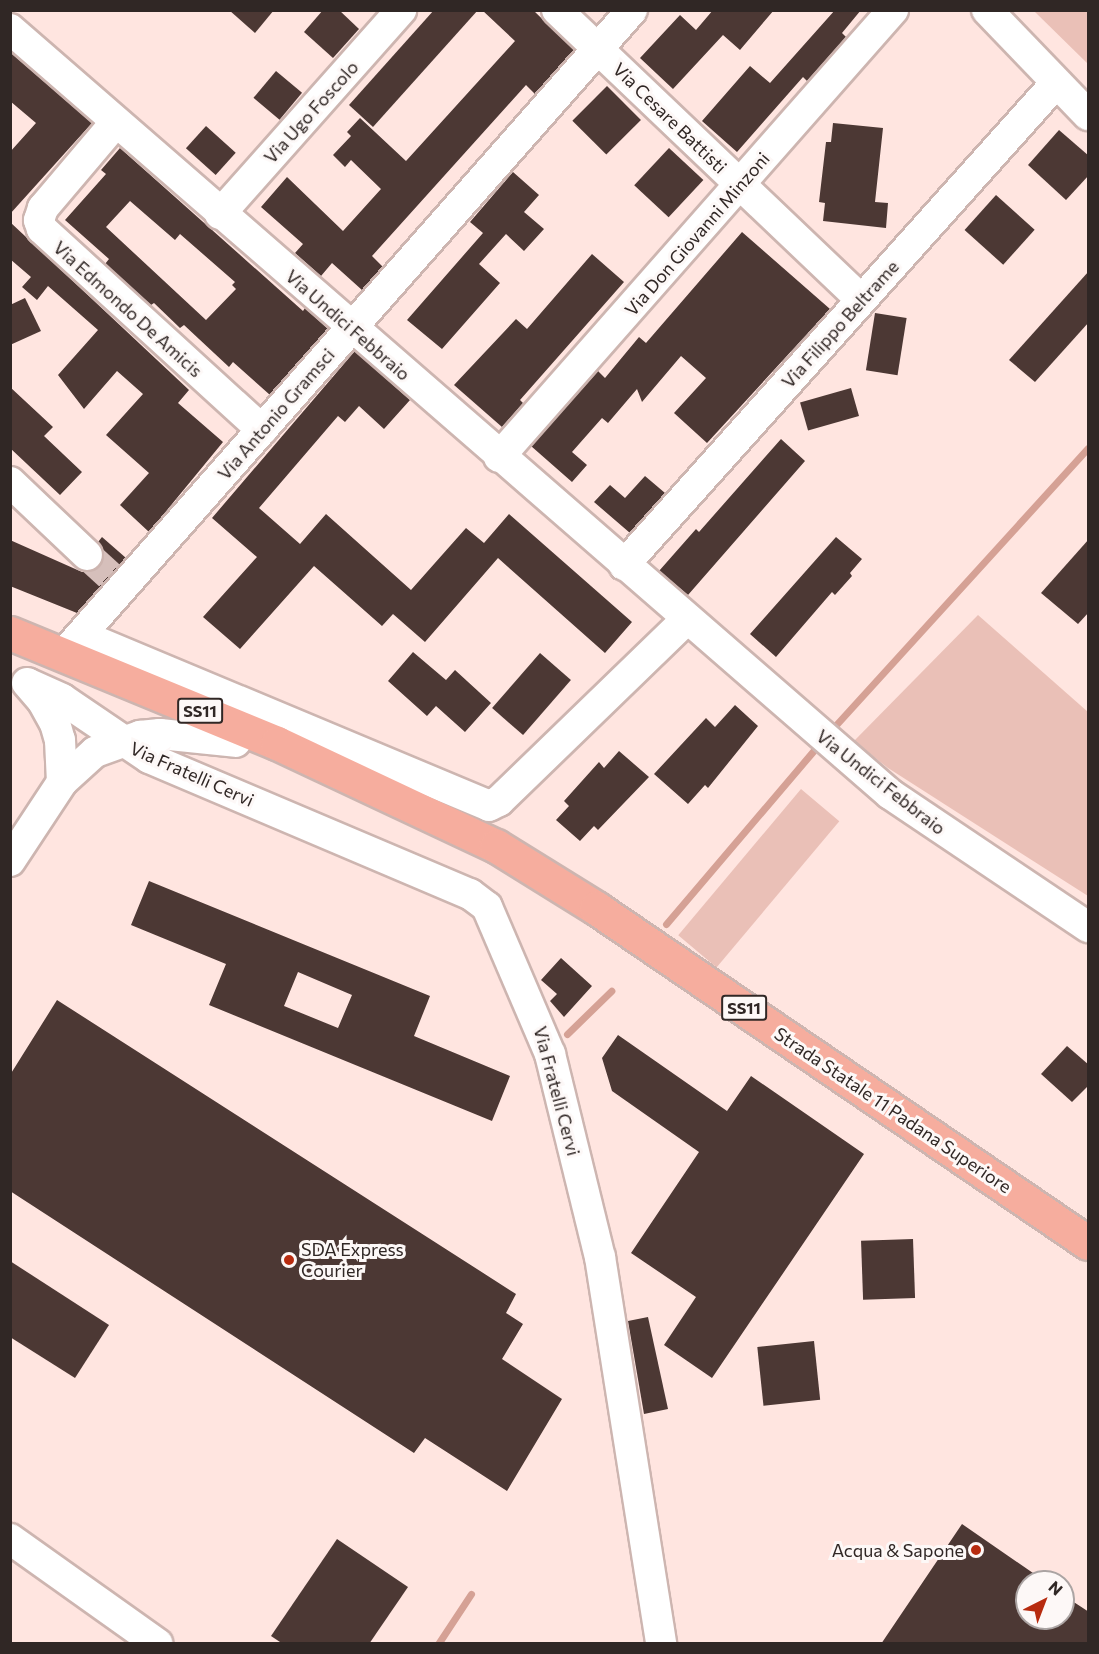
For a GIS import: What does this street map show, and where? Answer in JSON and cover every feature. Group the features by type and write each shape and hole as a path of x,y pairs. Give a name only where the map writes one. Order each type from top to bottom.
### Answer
{"main road":[{"name":"Strada Statale 11 Padana Superiore","path":"10,633 72,645 475,834 566,888 1089,1243"},
{"name":"Strada Statale 11 Padana Superiore","path":"10,649 236,742 387,794"}],"street":[{"name":"Via Ugo Foscolo","path":"220,214 401,10"},
{"name":"Via Cesare Battisti","path":"558,10 861,300"},
{"name":"Via Antonio Gramsci","path":"72,645 632,10"},
{"name":"Via Don Giovanni Minzoni","path":"500,457 893,10"},
{"path":"987,10 1089,115"},
{"name":"Via Undici Febbraio","path":"10,28 351,329 902,803 1089,927"},
{"name":"Via Filippo Beltrame","path":"624,565 1056,83"},
{"name":"Via Edmondo De Amicis","path":"116,122 43,208 39,219 42,228 262,430"},
{"path":"10,482 87,555"},
{"path":"72,645 489,806 499,801 687,619"},
{"path":"20,680 55,723 60,740 62,782"},
{"name":"Via Fratelli Cervi","path":"20,680 62,699 148,758 470,894 495,919 550,1054 600,1257 661,1644"},
{"path":"10,861 62,782 84,758 122,742 160,734 236,742"},
{"path":"10,1539 158,1644"}],"shaded area":[{"path":"1034,11 1088,11 1088,64"},
{"path":"978,615 1088,712 1088,896 888,768 854,741"},
{"path":"801,789 839,821 717,967 678,935"}],"building":[{"path":"229,10 274,10 255,33"},
{"path":"323,10 339,10 359,29 333,58 304,32"},
{"path":"434,10 478,10 373,127 349,105"},
{"path":"482,10 533,10 574,50 535,94 526,85 372,256 383,267 362,290 332,263 321,276 295,253 303,244 261,207 287,177 343,231 381,189 351,160 345,167 333,155 351,136 347,132 360,118 406,161 515,41"},
{"path":"713,10 774,10 740,50 723,35 673,89 640,58 680,15 696,30"},
{"path":"835,10 861,10 842,33 846,37 807,81 803,77 737,152 702,121 750,66 770,83"},
{"path":"10,52 92,123 10,214 10,152 36,123 10,101"},
{"path":"276,71 302,93 280,120 254,98"},
{"path":"607,86 641,120 606,155 572,121"},
{"path":"833,123 883,128 875,202 888,203 886,228 823,221 825,203 819,202 826,142 831,142"},
{"path":"206,126 236,153 216,175 186,148"},
{"path":"1059,130 1089,156 1089,175 1066,200 1028,165"},
{"path":"120,148 303,311 305,308 328,329 270,395 233,362 229,367 184,325 180,328 154,303 151,305 105,264 109,259 65,220 106,174 101,170","holes":["130,201 175,240 180,234 235,282 232,285 236,289 206,320 106,227"]},
{"path":"669,148 703,180 669,217 634,185"},
{"path":"513,172 539,195 524,212 544,229 524,251 506,234 479,264 500,283 442,349 407,320 483,233 470,222"},
{"path":"996,195 1035,230 1003,265 965,230"},
{"path":"10,222 189,390 178,403 223,442 149,532 120,505 149,473 106,435 143,394 117,371 84,409 58,375 98,330 48,286 37,300 22,287 31,277 10,259"},
{"path":"742,232 830,309 707,443 674,413 706,378 681,356 642,402 637,389 608,423 602,418 572,452 587,465 572,482 531,446 598,371 605,378 639,337 646,343"},
{"path":"592,254 624,282 520,400 523,403 502,427 454,385 516,319 527,329"},
{"path":"1089,271 1089,322 1035,382 1009,360"},
{"path":"25,298 41,331 10,345 10,305"},
{"path":"875,313 907,318 898,375 866,370"},
{"path":"355,351 410,400 384,429 359,406 345,422 338,416 259,508 300,544 326,514 411,590 466,528 484,543 509,514 632,622 605,653 498,558 425,642 393,614 382,626 314,566 240,649 203,617 257,557 212,518"},
{"path":"10,387 53,427 44,436 82,472 60,495 10,448"},
{"path":"851,388 859,416 808,430 800,403"},
{"path":"781,439 805,461 688,595 659,571 696,529 699,532"},
{"path":"645,476 665,493 630,533 594,502 610,485 625,498"},
{"path":"102,537 126,558 77,613 10,586 10,540 82,572 91,572 104,560 98,542"},
{"path":"836,537 862,559 850,573 852,576 835,595 832,592 776,657 750,634"},
{"path":"1089,539 1089,612 1078,624 1041,593"},
{"path":"413,652 446,680 455,670 491,703 465,732 436,706 427,716 388,681"},
{"path":"540,653 571,680 523,735 492,708"},
{"path":"735,705 758,726 708,788 705,785 688,804 654,774 706,718 715,727"},
{"path":"619,751 649,777 598,830 594,826 580,841 556,820 569,806 564,801 599,762 604,768"},
{"path":"149,881 430,996 414,1036 510,1076 492,1121 209,1005 226,964 131,925","holes":["298,972 352,995 338,1028 284,1006"]},
{"path":"561,958 592,986 564,1017 550,1001 557,994 541,980"},
{"name":"SDA Express Courier","path":"57,1000 516,1294 506,1313 523,1324 502,1359 562,1399 507,1491 425,1438 414,1453 10,1191 10,1075"},
{"path":"618,1035 727,1111 751,1076 864,1154 712,1378 664,1345 696,1297 631,1253 699,1152 612,1091 602,1058"},
{"path":"1067,1046 1089,1065 1089,1085 1072,1102 1041,1074"},
{"path":"913,1239 915,1298 863,1300 861,1241"},
{"path":"10,1261 109,1325 75,1378 10,1337"},
{"path":"648,1317 668,1409 644,1414 628,1321"},
{"path":"814,1341 820,1400 763,1406 757,1347"},
{"path":"962,1524 1029,1570 1015,1570 1015,1630 1075,1630 1075,1603 1089,1612 1089,1644 881,1644"},
{"path":"337,1539 408,1587 369,1644 283,1644 271,1636"}],"waterway":[{"path":"834,727 1088,448"},
{"path":"666,924 813,751"},
{"path":"567,1034 611,991"},
{"path":"438,1644 471,1594"}],"tunnel":[{"path":"87,555 121,586"}],"place":[{"name":"SDA Express Courier","path":"289,1260"},
{"name":"Acqua & Sapone","path":"976,1550"}]}
